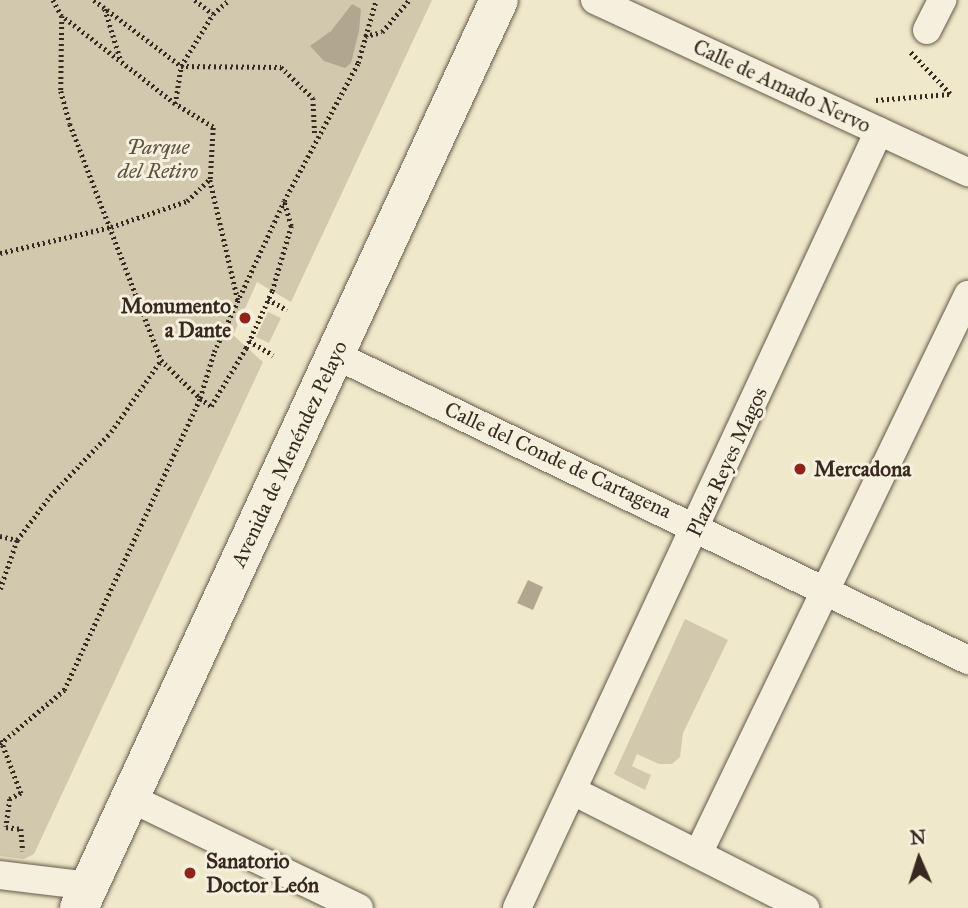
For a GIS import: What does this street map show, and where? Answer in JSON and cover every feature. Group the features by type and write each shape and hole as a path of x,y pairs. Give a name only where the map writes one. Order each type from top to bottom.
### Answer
{"main road":[{"name":"Avenida de Menéndez Pelayo","path":"84,897 499,0"}],"street":[{"name":"Calle de Amado Nervo","path":"595,0 968,172"},
{"path":"927,30 942,0"},
{"name":"Plaza Reyes Magos","path":"517,908 575,792 879,131"},
{"path":"698,854 968,295"},
{"name":"Calle del Conde de Cartagena","path":"335,355 826,589 968,660"},
{"path":"575,792 805,908"},
{"path":"130,798 359,908"},
{"path":"0,875 84,897"}],"path":[{"path":"53,0 62,16 175,104 213,127 209,179 238,300"},
{"path":"94,0 181,66 281,67 313,98 315,137"},
{"path":"195,0 213,14"},
{"path":"175,104 181,66 213,14 229,0"},
{"path":"24,859 21,829 6,827 10,799 21,793 1,742 64,690 200,398 214,352 284,201 315,137 358,62 376,0"},
{"path":"365,36 382,32 410,0"},
{"path":"104,8 121,62"},
{"path":"62,16 61,91 161,360 211,406 249,341 268,299 291,226 284,201"},
{"path":"869,101 950,93 903,41 927,30"},
{"path":"0,253 111,227 187,201 209,179"},
{"path":"268,299 288,310"},
{"path":"249,341 273,355"},
{"path":"0,589 17,540 50,496 111,432 161,360"},
{"path":"0,536 17,540"}],"green space":[{"name":"Parque del Retiro","path":"0,0 432,0 291,302 257,282 233,335 263,362 34,854 24,859 0,856"},
{"path":"268,312 281,318 269,343 256,337"},
{"path":"685,619 728,640 683,733 680,757 672,764 659,764 637,754 632,766 651,775 645,790 614,774"}],"shaded area":[{"path":"352,4 361,9 359,31 351,63 345,68 324,61 310,46 331,31"},
{"path":"528,580 543,587 533,610 517,603"}],"place":[{"name":"Monumento a Dante","path":"245,318"},
{"name":"Mercadona","path":"800,469"},
{"name":"Sanatorio Doctor León","path":"190,873"}]}
